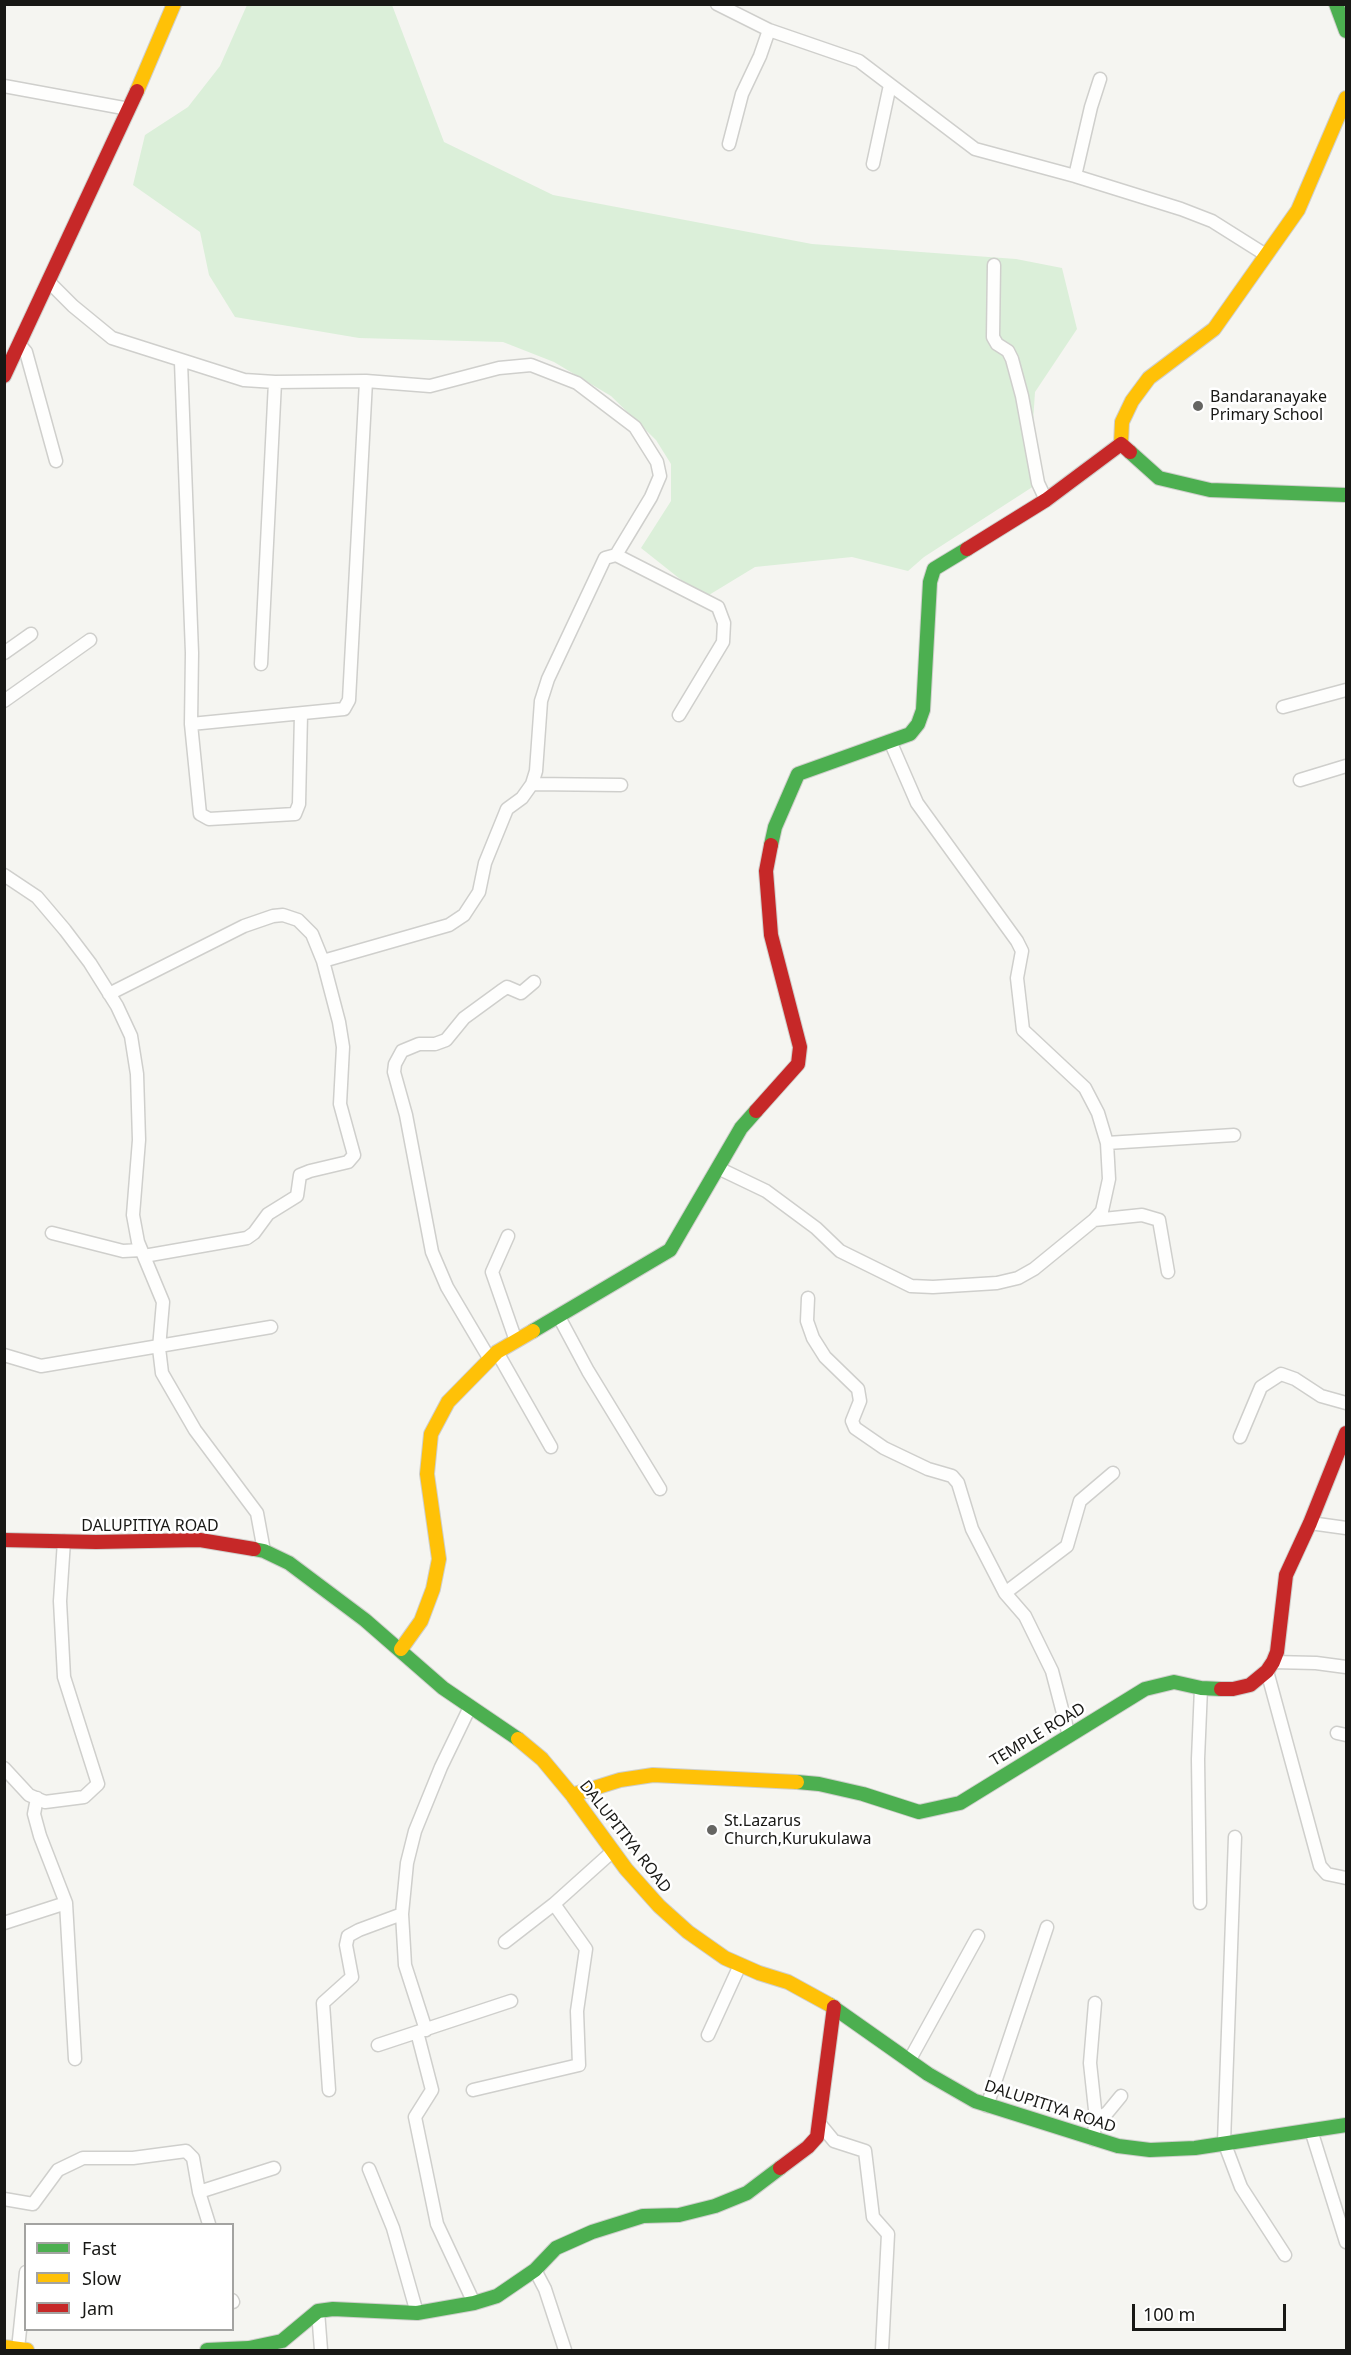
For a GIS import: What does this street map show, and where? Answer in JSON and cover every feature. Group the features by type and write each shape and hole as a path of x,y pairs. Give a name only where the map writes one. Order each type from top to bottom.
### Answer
{"street":[{"path":"4,376 129,109 174,4"},
{"path":"717,4 769,30 860,61 975,149 1075,176 1212,221 1266,255"},
{"path":"1336,4 1347,31"},
{"path":"729,144 742,94 760,56 769,30"},
{"path":"1075,176 1091,107 1100,80"},
{"path":"873,164 890,85"},
{"path":"4,86 129,109"},
{"path":"1121,444 1122,422 1132,401 1149,378 1214,329 1298,210 1347,98"},
{"path":"994,265 993,337 997,344 1008,351 1012,359 1022,396 1038,483 1046,500"},
{"path":"48,281 73,306 112,338 244,380 366,381 430,386 499,368 531,365 577,383 635,427 657,462 660,476 651,497 616,555"},
{"path":"20,344 26,352 56,461"},
{"path":"182,362 192,653 191,724 200,814 209,819 295,814 299,804 301,714"},
{"path":"191,724 344,710 349,700 366,381"},
{"path":"261,664 275,382"},
{"path":"1121,444 1159,478 1210,490 1347,495"},
{"path":"401,1650 420,1621 433,1589 439,1559 428,1474 431,1434 448,1402 493,1355 670,1250 741,1128 798,1064 800,1047 771,935 766,871 775,827 798,774 910,734 918,724 923,710 930,582 934,569 1046,500 1121,444"},
{"path":"323,961 449,925 464,915 479,892 485,863 507,809 522,798 532,784 536,771 541,701 548,679 605,558 616,555 718,607 724,623 723,642 679,715"},
{"path":"4,653 31,634"},
{"path":"4,701 90,640"},
{"path":"1283,707 1347,690"},
{"path":"718,1168 766,1191 816,1228 840,1251 911,1286 997,1283 1018,1278 1034,1269 1102,1211 1109,1179 1107,1143 1098,1113 1085,1089 1023,1030 1017,978 1022,951 917,803 890,741"},
{"path":"1300,780 1347,766"},
{"path":"532,784 621,785"},
{"path":"4,875 37,897 90,963 110,994 131,1036 137,1074 140,1140 133,1215 143,1253 163,1302 159,1348 162,1373 195,1430 257,1513 264,1551"},
{"path":"52,1233 123,1251 143,1253 247,1238 254,1233 268,1214 297,1196 300,1175 348,1162 354,1155 340,1104 343,1047 341,1030 323,961 312,934 298,920 283,915 273,916 244,926 110,994"},
{"path":"534,982 521,993 507,987 464,1018 446,1040 435,1044 419,1044 402,1051 395,1064 394,1072 406,1115 432,1252 447,1287 551,1448"},
{"path":"1107,1143 1234,1135"},
{"path":"1094,1220 1142,1215 1159,1220 1168,1272"},
{"path":"508,1236 492,1272 516,1341"},
{"path":"808,1298 807,1321 813,1338 825,1357 858,1389 860,1401 852,1421 855,1428 884,1448 928,1469 952,1476 958,1483 972,1528 1005,1593 1025,1616 1052,1671 1069,1736"},
{"path":"559,1317 588,1371 660,1489"},
{"path":"4,1355 40,1366 159,1348 272,1327"},
{"path":"1240,1437 1261,1387 1281,1374 1295,1379 1321,1396 1347,1403"},
{"path":"1347,1432 1340,1464 1286,1575 1277,1652 1270,1666 1320,1866 1327,1875 1347,1878"},
{"path":"1005,1593 1067,1546 1080,1501 1113,1473"},
{"path":"1310,1523 1347,1528"},
{"name":"DALUPITIYA ROAD","path":"4,1540 200,1540 264,1551 289,1563 330,1592 443,1688 522,1742 542,1759 659,1906 688,1932 725,1958 788,1983 834,2007 928,2074 987,2106 1118,2146 1150,2150 1195,2148 1347,2126"},
{"path":"4,1768 29,1795 45,1802 84,1797 98,1784 64,1677 60,1601 64,1541"},
{"path":"1270,1666 1316,1663 1347,1667"},
{"name":"TEMPLE ROAD","path":"572,1795 620,1780 653,1775 765,1779 819,1784 862,1794 919,1812 960,1803 1145,1689 1174,1682 1201,1688 1233,1689 1250,1685 1270,1666"},
{"path":"1200,1903 1198,1759 1201,1688"},
{"path":"470,1707 441,1767 415,1831 407,1863 402,1914 405,1965 422,2031 432,2090 415,2117 438,2224 474,2303"},
{"path":"37,1798 34,1814 40,1836 66,1902 75,2059"},
{"path":"1235,1837 1224,2142 1241,2187 1285,2255"},
{"path":"505,1942 554,1904 613,1851"},
{"path":"4,1923 66,1902"},
{"path":"473,2090 579,2065 577,2011 586,1949 554,1904"},
{"path":"329,2090 323,2002 352,1977 346,1945 348,1936 402,1914"},
{"path":"987,2106 1047,1927"},
{"path":"909,2061 978,1936"},
{"path":"708,2035 740,1965"},
{"path":"378,2045 511,2001"},
{"path":"1093,2139 1096,2119 1090,2063 1095,2003"},
{"path":"207,2350 249,2348 282,2341 318,2311 333,2308 417,2313 474,2303 497,2296 535,2270 556,2248 592,2232 643,2216 679,2216 715,2206 747,2193 808,2147 817,2137 834,2007"},
{"path":"1096,2119 1107,2113 1121,2096"},
{"path":"820,2124 834,2141 866,2151 873,2217 888,2234 882,2350"},
{"path":"1311,2130 1347,2242"},
{"path":"4,2199 33,2204 58,2170 83,2158 134,2158 186,2151 193,2158 199,2192 209,2223"},
{"path":"199,2192 274,2168"},
{"path":"369,2169 393,2228 417,2313"},
{"path":"535,2270 565,2350"},
{"path":"16,2349 24,2287"},
{"path":"318,2311 321,2350"}],"green space":[{"path":"247,5 392,5 444,142 553,195 812,244 1016,259 1062,268 1077,329 1035,392 1030,468 1034,486 924,557 908,571 852,557 755,567 704,598 641,548 671,501 671,464 656,440 611,396 554,362 503,342 359,338 235,317 209,275 200,232 133,185 145,135 188,107 220,66"}],"traffic: fast":[{"path":"1336,4 1346,31"},
{"path":"1130,452 1159,478 1210,490 1346,495"},
{"path":"771,845 775,827 798,774 910,734 918,724 923,710 930,582 934,569 967,549"},
{"path":"533,1331 670,1250 741,1128 756,1111"},
{"path":"254,1549 264,1551 289,1563 365,1620 443,1688 518,1739"},
{"path":"797,1782 819,1784 863,1794 919,1812 960,1803 1145,1689 1174,1682 1201,1688 1221,1689"},
{"path":"830,2005 928,2074 975,2101 1118,2146 1150,2150 1195,2148 1346,2125"},
{"path":"207,2350 249,2348 282,2341 318,2311 333,2309 417,2313 474,2303 497,2296 535,2270 556,2248 592,2232 643,2216 679,2215 715,2206 747,2193 780,2168"}],"traffic: slow":[{"path":"137,91 174,4"},
{"path":"1121,444 1122,422 1132,401 1149,378 1214,329 1298,210 1346,98"},
{"path":"401,1649 421,1621 433,1589 439,1559 427,1474 431,1434 448,1402 497,1352 533,1331"},
{"path":"518,1739 542,1759 572,1795 626,1869 659,1906 688,1932 725,1958 759,1973 788,1982 830,2005"},
{"path":"572,1795 620,1780 653,1775 797,1782"},
{"path":"4,2347 27,2350"}],"traffic: jam":[{"path":"4,376 137,91"},
{"path":"967,549 1046,500 1121,444 1130,452"},
{"path":"756,1111 798,1064 800,1047 771,935 766,871 771,845"},
{"path":"1221,1689 1250,1685 1267,1671 1273,1662 1277,1652 1286,1575 1310,1523 1346,1433"},
{"path":"4,1540 96,1542 200,1540 254,1549"},
{"path":"780,2168 808,2147 817,2137 834,2007"}],"place":[{"name":"Bandaranayake Primary School","path":"1198,406"},
{"name":"St.Lazarus Church,Kurukulawa","path":"712,1830"}]}
